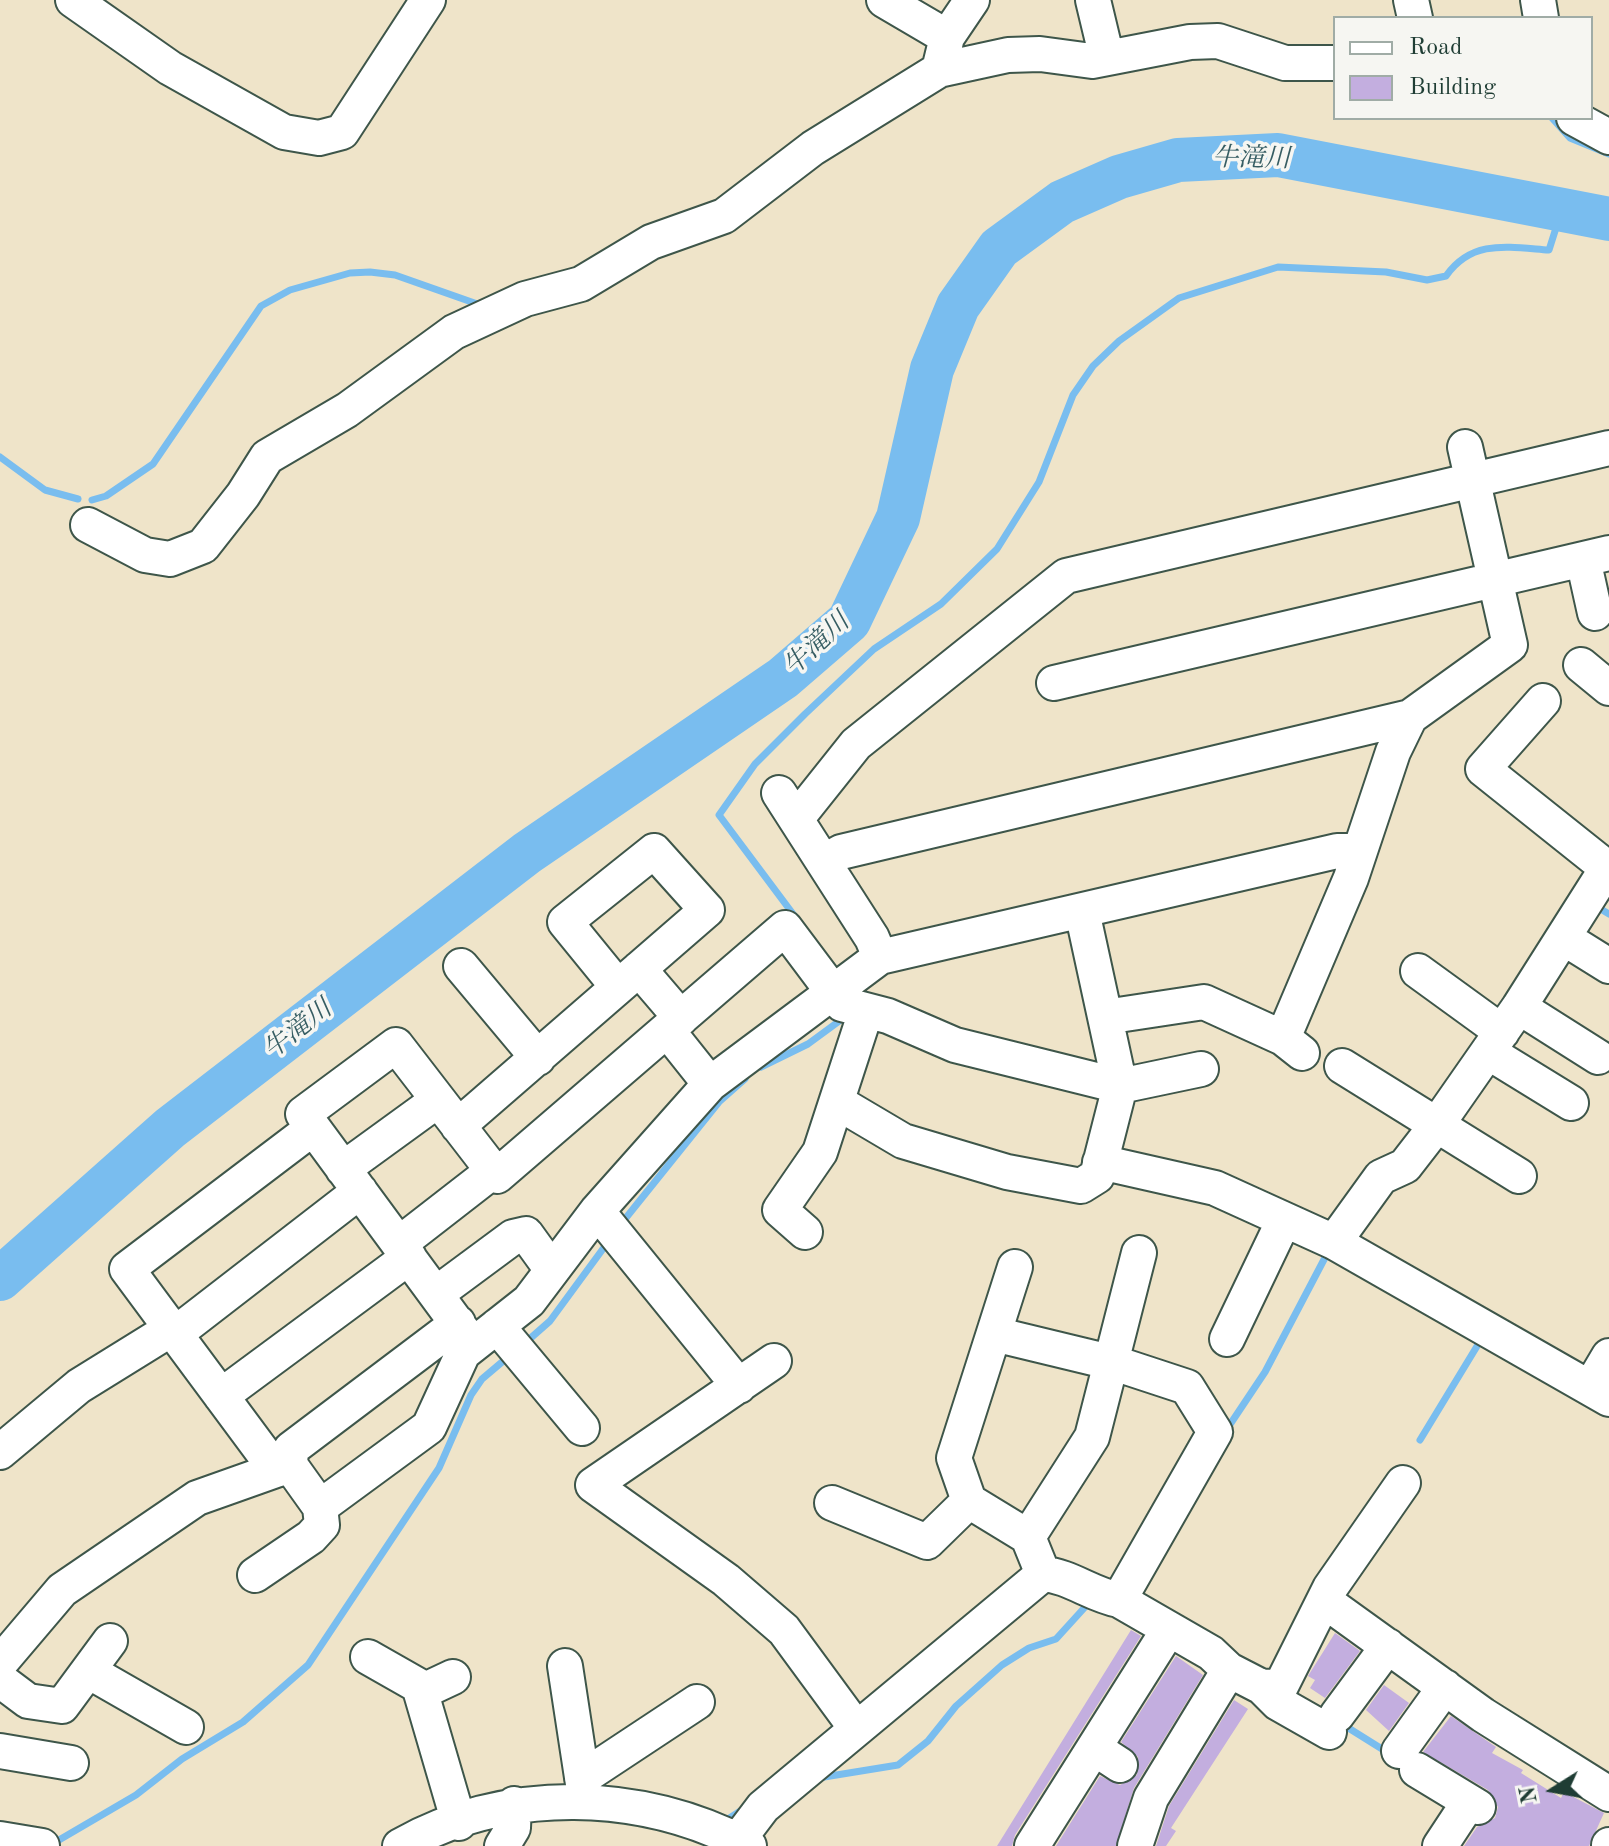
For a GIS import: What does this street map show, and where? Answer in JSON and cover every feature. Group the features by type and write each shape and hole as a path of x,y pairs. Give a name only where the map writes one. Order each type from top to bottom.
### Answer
{"street":[{"path":"73,0 170,68 271,125 284,132 319,138 342,132 428,0"},
{"path":"884,0 947,37"},
{"path":"939,70 947,37 972,0"},
{"path":"1093,0 1105,50"},
{"path":"88,525 145,555 170,559 203,546 243,495 267,457 347,410 454,332 525,299 581,284 651,242 724,216 813,148 939,70 1008,55 1040,54 1092,61 1190,42 1218,41 1285,63 1333,63"},
{"path":"1578,120 1609,137"},
{"path":"825,861 841,852 1410,717 1510,645 1465,447"},
{"path":"880,957 825,861 788,805 856,744 1066,576 1609,448"},
{"path":"1054,683 1596,556 1595,613"},
{"path":"1581,665 1609,688"},
{"path":"1334,1242 1381,1177 1405,1166 1436,1126 1564,938 1608,866 1483,769 1543,701"},
{"path":"1105,1017 1204,1002 1293,1046 1393,752 1410,717"},
{"path":"0,1663 62,1590 197,1498 283,1467 291,1449 476,1331 529,1301 597,1211 710,1084 880,957 1337,851 1359,851"},
{"path":"837,1102 903,1141 1007,1172 1081,1186 1097,1176 1120,1086 1082,911"},
{"path":"582,1428 436,1294 303,1114 396,1045 497,1176 785,928 842,1004 955,1045 1120,1086 1201,1069"},
{"path":"1564,938 1609,966"},
{"path":"461,966 538,1058"},
{"path":"1418,971 1503,1030 1571,1103"},
{"path":"0,1452 79,1386 173,1332 352,1180 448,1113 538,1058 628,978 674,1024 710,1084"},
{"path":"805,1232 780,1210 820,1152 866,1011"},
{"path":"1503,1030 1598,1057"},
{"path":"1342,1066 1519,1176"},
{"path":"255,1575 311,1537 322,1525 320,1507 221,1396 127,1269 313,1128"},
{"path":"1100,1162 1215,1188 1334,1242 1599,1393 1609,1356"},
{"path":"221,1396 487,1163"},
{"path":"597,1211 739,1386"},
{"path":"1227,1339 1284,1220"},
{"path":"436,1294 513,1237 526,1234 552,1270"},
{"path":"1028,1537 1092,1437 1114,1363 1139,1253"},
{"path":"1015,1267 954,1458 969,1501 1028,1537 1043,1574"},
{"path":"320,1507 429,1427 476,1331"},
{"path":"994,1334 1114,1363 1187,1387 1215,1432 1119,1600"},
{"path":"774,1361 593,1485 726,1580 784,1630 856,1728"},
{"path":"1262,1687 1281,1686 1330,1588 1403,1483"},
{"path":"832,1503 927,1542 969,1501"},
{"path":"584,1790 629,1807 688,1822 743,1843 763,1807 1043,1574 1060,1576 1094,1595 1119,1600 1211,1653 1229,1670 1262,1687 1278,1703 1333,1723 1388,1646"},
{"path":"1333,1607 1445,1687 1514,1749 1609,1794"},
{"path":"1021,1843 1107,1757 1169,1629"},
{"path":"0,1680 28,1701 62,1706 110,1641"},
{"path":"368,1657 419,1686 459,1823"},
{"path":"565,1666 584,1790"},
{"path":"1135,1846 1151,1798 1229,1670"},
{"path":"90,1672 186,1727"},
{"path":"421,1692 453,1677"},
{"path":"1440,1846 1474,1805 1408,1760 1445,1687"},
{"path":"400,1846 420,1835 514,1804 584,1790 697,1702"},
{"path":"0,1751 71,1763"},
{"path":"502,1846 513,1828 514,1804"},
{"path":"0,1839 42,1846"}],"building":[{"path":"1131,1630 1141,1636 1015,1835 1012,1846 997,1846"},
{"path":"1335,1633 1360,1651 1325,1698 1310,1688 1315,1680 1308,1676"},
{"path":"1176,1656 1203,1675 1134,1788 1116,1846 1056,1846 1100,1776 1120,1785 1137,1775 1138,1757 1121,1742"},
{"path":"1384,1685 1409,1703 1389,1731 1366,1710"},
{"path":"1234,1700 1248,1709 1171,1828 1176,1831 1166,1846 1156,1846 1169,1806"},
{"path":"1451,1716 1496,1747 1492,1753 1523,1770 1521,1773 1561,1798 1564,1792 1604,1813 1589,1846 1464,1846 1477,1827 1495,1818 1498,1807 1488,1790 1423,1752"}],"waterway":[{"path":"1554,120 1570,138 1609,154"},
{"name":"牛滝川","path":"0,1279 170,1128 527,853 783,678 849,621 898,518 932,369 958,306 999,248 1062,202 1119,177 1178,160 1278,155 1609,219"},
{"path":"799,922 719,815 755,764 805,714 874,649 941,604 997,549 1039,482 1073,395 1093,366 1119,341 1179,298 1278,267 1386,272 1427,280 1446,276 1456,264 1479,251 1505,247 1549,250 1562,209"},
{"path":"92,500 106,496 153,464 261,306 290,290 350,273 370,272 395,275 483,306"},
{"path":"0,457 45,490 78,499"},
{"path":"1594,905 1609,914"},
{"path":"761,1067 808,1044 838,1022"},
{"path":"621,1224 719,1102 745,1079"},
{"path":"525,1343 550,1321 608,1242"},
{"path":"1225,1432 1265,1372 1329,1250"},
{"path":"1420,1440 1482,1338"},
{"path":"59,1840 136,1795 182,1759 243,1722 308,1665 439,1468 471,1395 482,1379 508,1357"},
{"path":"818,1778 898,1765 928,1741 956,1706 1002,1665 1029,1648 1056,1639 1093,1602"},
{"path":"1342,1724 1390,1754"},
{"path":"722,1823 745,1808"}]}
